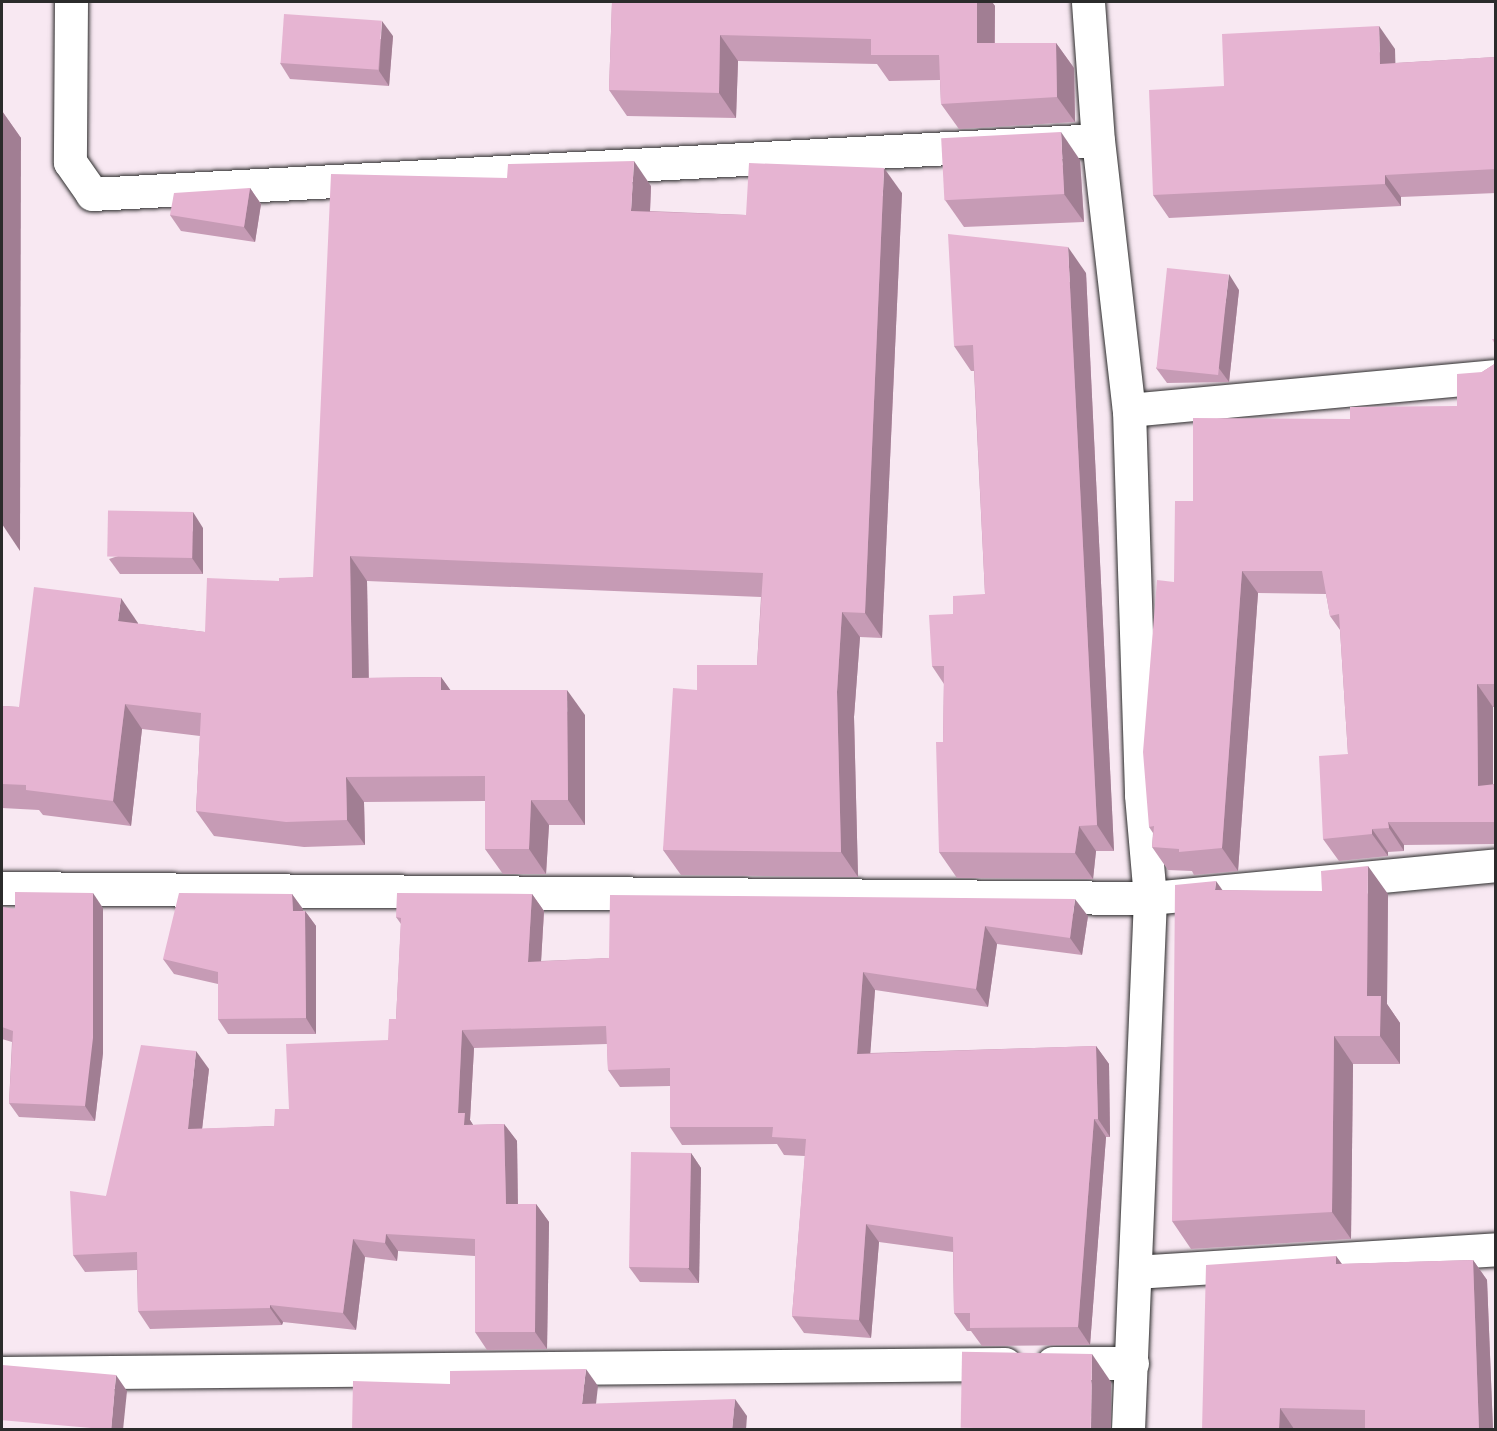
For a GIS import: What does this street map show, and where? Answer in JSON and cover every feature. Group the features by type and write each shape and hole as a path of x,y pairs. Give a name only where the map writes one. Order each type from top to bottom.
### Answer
{"street":[{"path":"71,2 70,162 93,194 1098,140"},
{"path":"1088,2 1098,140 1129,410 1141,795 1150,898 1128,1430"},
{"path":"1129,410 1496,376"},
{"path":"2,888 1150,898 1496,866"},
{"path":"1135,1272 1496,1249"},
{"path":"2,1373 1132,1363"}],"building":[{"path":"612,2 977,2 977,43 1056,43 1057,97 941,104 939,55 871,55 871,39 720,35 719,93 609,90"},
{"path":"284,14 382,21 378,70 281,63"},
{"path":"1379,26 1380,64 1496,57 1496,169 1385,175 1385,184 1153,195 1149,90 1224,86 1222,34"},
{"path":"1061,132 1064,194 944,200 941,138"},
{"path":"634,161 631,211 746,215 749,163 884,168 865,613 842,612 837,692 841,852 663,850 673,688 697,690 697,665 757,665 763,573 350,556 352,678 441,677 441,690 567,690 568,800 531,800 529,849 485,849 485,776 346,777 347,820 286,822 196,811 201,713 125,704 113,801 26,790 26,785 2,784 2,706 19,707 34,587 121,598 118,621 205,632 207,578 279,581 279,578 313,577 331,174 507,178 508,164"},
{"path":"250,188 244,227 170,215 174,193"},
{"path":"948,234 1068,247 1097,825 1079,826 1075,853 939,852 936,742 943,742 944,666 932,666 929,615 953,614 953,596 985,594 973,345 954,346"},
{"path":"1167,268 1229,274 1218,375 1156,368"},
{"path":"1496,363 1496,684 1477,684 1478,786 1496,784 1496,822 1388,822 1389,828 1372,829 1372,834 1323,839 1319,756 1348,754 1339,614 1330,616 1322,571 1242,571 1222,848 1179,852 1179,849 1152,847 1154,826 1149,827 1143,752 1157,580 1174,582 1175,501 1193,501 1193,418 1350,419 1350,407 1457,406 1457,374 1482,372"},
{"path":"108,511 193,512 192,558 107,557"},
{"path":"1368,866 1367,996 1381,996 1380,1036 1334,1036 1332,1212 1172,1221 1175,885 1216,881 1215,890 1322,891 1321,871"},
{"path":"15,892 93,893 93,1038 85,1106 9,1103 13,1031 2,1027 2,907 15,909"},
{"path":"179,893 292,894 293,911 305,911 306,1018 218,1019 218,972 163,959"},
{"path":"397,893 532,894 528,962 609,958 610,895 1075,899 1070,938 985,926 976,989 863,972 857,1054 1096,1046 1098,1119 1094,1119 1078,1327 970,1328 970,1313 954,1313 953,1237 866,1224 859,1320 792,1316 806,1139 772,1137 773,1127 670,1127 670,1068 608,1070 606,1026 462,1030 458,1113 465,1113 464,1125 504,1124 506,1204 536,1204 535,1332 475,1332 475,1239 386,1234 385,1243 353,1239 343,1313 270,1305 270,1308 138,1311 137,1252 73,1255 70,1191 106,1196 141,1045 196,1051 188,1129 274,1126 275,1109 289,1109 286,1044 388,1040 389,1019 396,1019 401,918 396,917"},
{"path":"631,1152 691,1153 689,1268 629,1267"},
{"path":"1336,1256 1336,1264 1473,1260 1479,1430 1365,1430 1365,1410 1280,1408 1279,1430 1202,1430 1206,1265"},
{"path":"962,1352 1092,1354 1091,1430 961,1428"},
{"path":"2,1365 116,1375 111,1430 2,1420"},
{"path":"586,1369 582,1404 735,1399 732,1430 352,1430 353,1381 450,1384 450,1371"}]}
